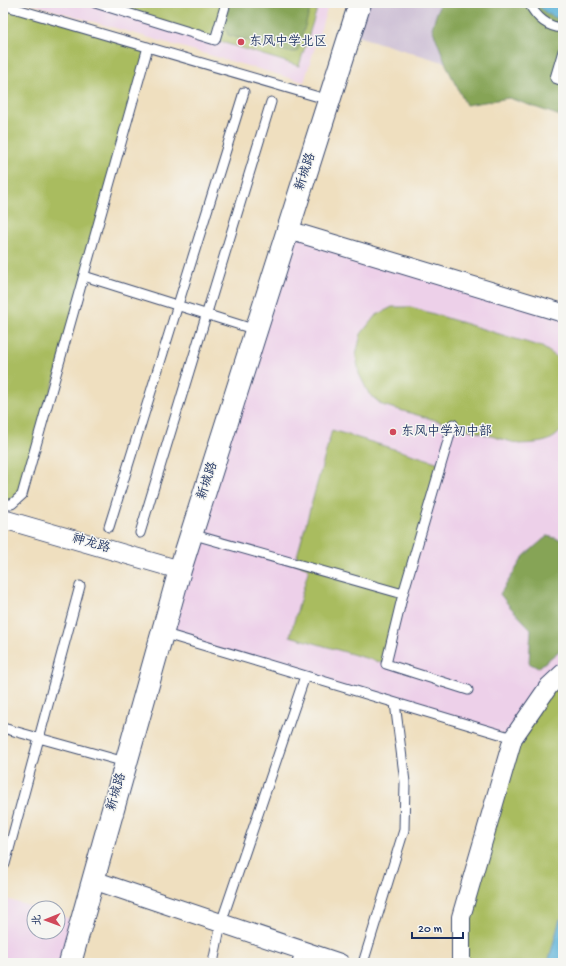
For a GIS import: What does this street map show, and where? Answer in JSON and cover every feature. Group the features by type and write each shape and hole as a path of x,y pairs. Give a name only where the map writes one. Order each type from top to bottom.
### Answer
{"street":[{"name":"新城路","path":"70,963 125,762 180,570 360,3"},
{"path":"288,230 563,314"},
{"name":"神龙路","path":"3,519 180,570"},
{"path":"461,963 461,917 513,738 550,686 563,673"},
{"path":"92,880 221,923 299,956 340,963"}],"lane":[{"path":"95,3 215,40 226,3"},
{"path":"529,3 534,12 543,21 556,28 563,28"},
{"path":"3,5 329,100"},
{"path":"3,504 12,504 22,495 148,47"},
{"path":"563,51 555,78 563,81"},
{"path":"109,527 244,92"},
{"path":"140,533 271,102"},
{"path":"84,276 256,330"},
{"path":"453,424 403,594 386,664 468,690"},
{"path":"191,534 403,594"},
{"path":"5,864 80,586"},
{"path":"162,633 513,738"},
{"path":"213,963 221,923 305,676"},
{"path":"363,963 404,830 405,782 395,703"},
{"path":"3,728 125,762"}],"shaded area":[{"name":"东风中学北区","path":"28,3 329,3 304,82"},
{"path":"360,3 563,3 563,98 350,34"},
{"name":"东风中学初中部","path":"288,230 563,313 563,673 513,738 162,633"},
{"path":"3,898 26,905 26,940 66,940 66,917 81,922 70,963 3,963"}],"green space":[{"path":"95,3 319,3 299,66"},
{"path":"230,3 312,3 297,52 288,52 228,35 224,24"},
{"path":"440,3 563,3 563,117 509,98 466,105 448,69 432,28"},
{"path":"3,5 148,47 22,495 3,504"},
{"path":"392,307 411,307 542,347 557,357 563,364 563,428 554,437 544,442 519,444 382,405 369,394 359,374 356,355 361,334 375,316"},
{"path":"332,430 443,464 386,664 290,636 309,568 295,563"},
{"path":"547,536 563,540 563,648 538,668 529,663 531,629 500,594 524,556"},
{"path":"563,673 563,963 461,963 461,917 513,738"}],"water":[{"path":"538,3 563,3 563,19 549,14 543,10"},
{"path":"560,919 563,920 563,963 548,963"}],"place":[{"name":"东风中学北区","path":"241,42"},
{"name":"东风中学初中部","path":"393,432"}]}
